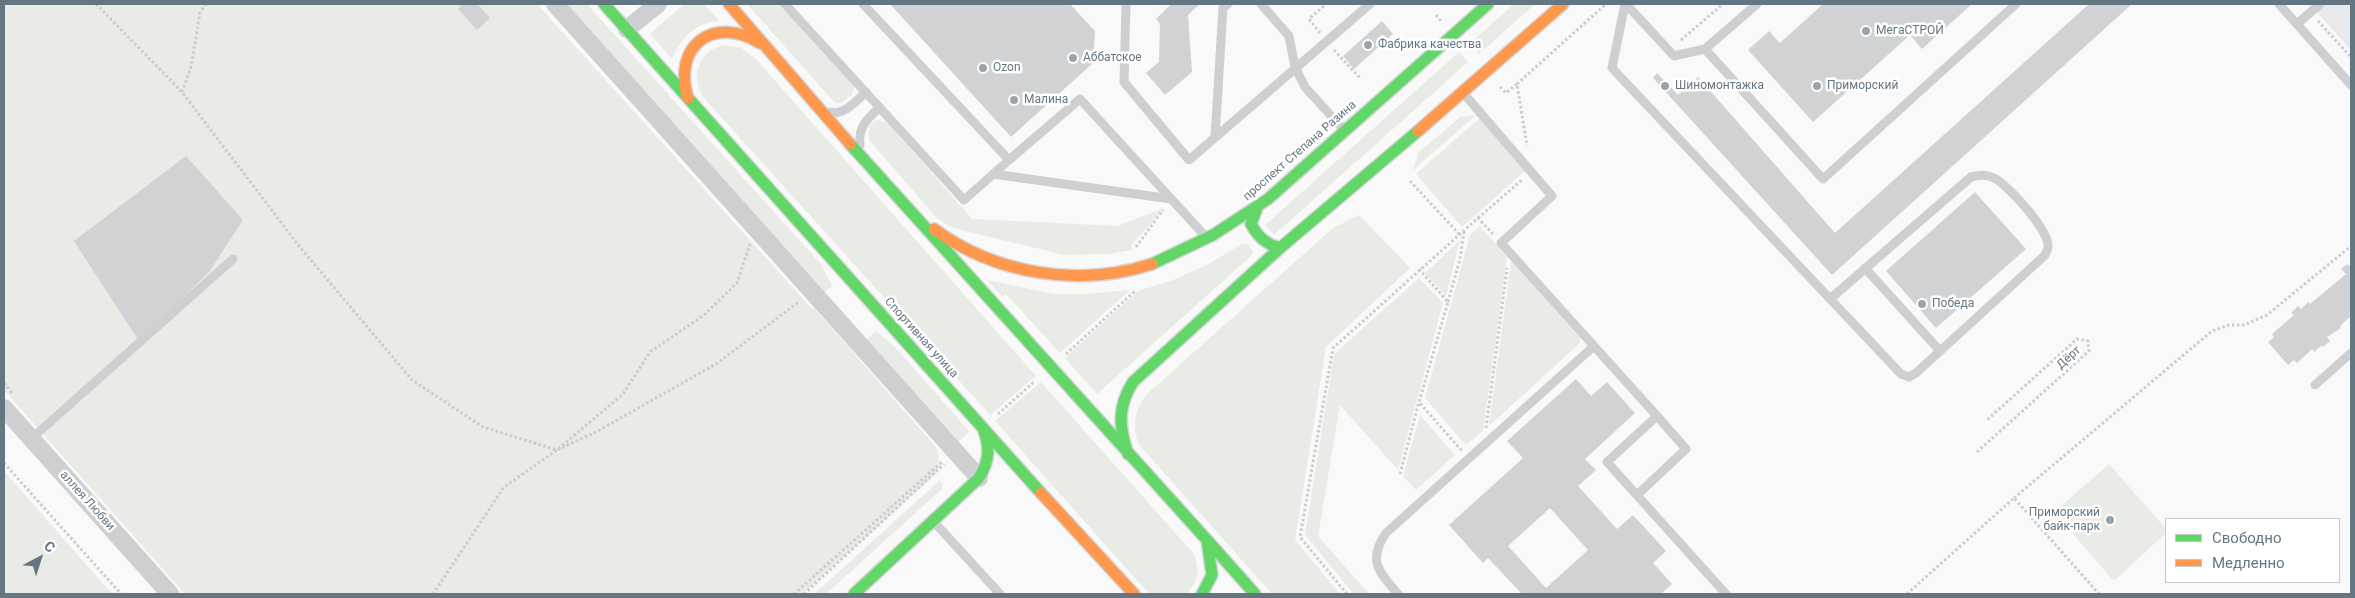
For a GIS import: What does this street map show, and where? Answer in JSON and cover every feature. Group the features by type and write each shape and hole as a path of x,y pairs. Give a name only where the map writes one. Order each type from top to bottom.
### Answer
{"main road":[{"name":"Спортивная улица","path":"604,4 982,428 1134,594"},
{"path":"729,4 862,158 1255,594"},
{"name":"проспект Степана Разина","path":"909,210 944,238 970,253 1003,265 1072,275 1106,274 1136,269 1208,239 1257,208 1488,4"},
{"path":"1128,454 1120,429 1119,414 1123,396 1132,382 1280,248 1463,93 1563,4"},
{"path":"688,98 683,77 685,61 691,49 713,33 738,32 752,37 769,50"},
{"path":"1257,208 1251,224 1256,235 1271,246 1280,248"},
{"path":"854,594 932,520 986,476 990,453 982,428"},
{"path":"1007,474 1033,484"},
{"path":"1202,594 1210,586 1212,578 1207,540"}],"street":[{"path":"555,4 955,452 986,476"},
{"path":"627,29 658,4"},
{"name":"аллея Любви","path":"4,408 170,594"}],"lane":[{"path":"785,4 964,200 1080,99 1208,239"},
{"path":"863,4 1009,160"},
{"path":"1126,4 1124,82 1190,160 1295,67 1370,4"},
{"path":"1215,137 1223,8 1228,4"},
{"path":"1261,4 1289,36 1295,67 1306,87 1344,131"},
{"path":"1626,4 1674,56 1705,49 1757,4"},
{"path":"1626,4 1612,68 1830,299 1901,374 1909,377 1940,351 2043,258 2048,247 2042,228 2003,184 1993,177 1984,175 1971,177 1830,299"},
{"path":"1705,49 1823,179 2016,4"},
{"path":"2279,4 2351,85"},
{"path":"2297,24 2320,4"},
{"path":"819,108 835,113 847,108 866,92"},
{"path":"1463,93 1552,196 1501,243 1686,449 1637,495"},
{"path":"862,158 860,131 866,120 879,108"},
{"path":"993,174 1171,200"},
{"path":"31,439 233,259"},
{"path":"1865,268 1940,351"},
{"path":"1398,594 1379,571 1376,558 1379,544 1386,533 1594,346"},
{"path":"2315,385 2351,353"},
{"path":"1657,416 1607,462 1726,594"},
{"path":"932,520 1000,594"}],"path":[{"path":"96,4 182,92 299,246 412,380 483,427 557,450 596,432 716,364 793,308 811,290"},
{"path":"182,92 192,68 200,13 206,4"},
{"path":"1309,19 1326,4"},
{"path":"1517,84 1606,4"},
{"path":"1681,40 1723,4"},
{"path":"2310,12 2351,58"},
{"path":"1410,181 1460,234"},
{"path":"982,428 1138,288 1133,250 1171,200"},
{"path":"1346,594 1300,536 1333,348 1478,218 1501,243"},
{"path":"1400,474 1460,259 1464,230"},
{"path":"433,594 504,487 557,450 622,394 650,352 704,315 737,283 750,243 758,231"},
{"path":"1907,594 2014,498 2212,331 2229,325 2244,325 2267,315 2351,246"},
{"path":"1484,445 1509,252"},
{"path":"1419,269 1448,302"},
{"name":"Дёрт","path":"1977,452 2089,351 2088,341 2077,339 1987,420"},
{"path":"1419,402 1468,459"},
{"path":"794,594 955,452"},
{"path":"804,594 955,452"},
{"path":"4,463 121,594"},
{"path":"2014,498 2099,594"}],"shaded area":[{"path":"4,4 537,4 812,309 814,308 936,447 939,458 937,473 802,594 185,594 4,390"},
{"path":"560,4 587,4 820,263 832,286 822,295"},
{"path":"684,4 704,4 719,21 710,22 690,32 680,44 672,59 650,34"},
{"path":"747,4 781,4 855,86 851,96 841,103 835,103"},
{"path":"1514,4 1535,4 1479,54 1470,43"},
{"path":"2310,4 2351,4 2351,50 2314,9"},
{"path":"724,45 741,48 755,58 1036,376 990,415 703,97 699,89 699,65 708,53"},
{"path":"1459,52 1468,62 1274,235 1265,225"},
{"path":"1476,115 1412,171 1419,152 1460,117"},
{"path":"1480,118 1526,170 1462,227 1416,174"},
{"path":"877,120 887,122 972,219 1118,226 1164,208 1131,246 1132,250 1107,254 1065,255 957,229 945,224 935,216 869,140 869,126"},
{"path":"1359,215 1410,268 1326,347 1295,540 1340,594 1272,594 1141,447 1136,434 1135,420 1139,407 1146,395 1333,228"},
{"path":"1480,226 1507,257 1483,431 1466,445 1425,398 1470,235"},
{"path":"1460,240 1446,296 1425,273"},
{"path":"1242,244 1248,244 1253,252 1251,256 1097,394 1065,358 1138,291 1173,280 1207,265"},
{"path":"1511,261 1580,338 1580,343 1489,426"},
{"path":"1419,278 1443,303 1398,470 1340,405 1318,536 1369,594 1354,594 1305,535 1334,354"},
{"path":"987,280 1054,294 1087,294 1130,290 1060,353 1006,294 1003,297"},
{"path":"876,331 894,346 970,432 955,445 864,342"},
{"path":"1041,382 1194,554 1198,571 1197,576 1194,585 1186,594 1151,594 1142,586 995,421"},
{"path":"1420,415 1455,455 1416,490 1403,476"},
{"name":"Приморский байк-парк","path":"2109,464 2165,528 2165,534 2114,581 2054,512"},
{"path":"4,471 112,594 4,594"},
{"path":"939,481 942,483 942,489 826,594 814,594"}],"building":[{"path":"463,4 477,4 490,18 477,30 458,9"},
{"name":"Малина","path":"890,4 1070,4 1095,31 1093,63 1011,137"},
{"path":"1171,4 1200,4 1188,15 1192,72 1165,95 1146,73 1159,62 1160,24 1156,19"},
{"name":"Приморский","path":"1823,4 1972,4 1922,49 1910,35 1813,122 1748,50 1769,31 1780,43"},
{"path":"2089,4 2132,4 1832,275 1653,78 1657,73 1678,95 1698,77 1835,233"},
{"name":"Фабрика качества","path":"1382,21 1393,34 1354,69 1343,56"},
{"path":"186,156 243,220 209,272 139,341 74,241"},
{"path":"1975,192 2026,249 1936,328 1886,271"},
{"path":"2347,264 2349,266 2351,264 2351,316 2340,326 2341,328 2327,337 2330,341 2323,347 2322,345 2314,352 2312,349 2297,363 2294,360 2288,365 2268,342 2274,337 2272,334 2294,315 2291,313 2298,306 2301,309 2308,302 2310,304 2346,274 2341,269"},
{"path":"1576,379 1591,396 1607,382 1635,413 1585,459 1596,470 1578,486 1617,529 1633,515 1666,551 1653,563 1672,584 1661,594 1522,594 1488,558 1483,563 1449,525 1523,458 1507,441","holes":["1550,508 1588,550 1546,588 1508,546"]}],"traffic: fast":[{"path":"604,4 1041,493"},
{"path":"1152,264 1213,235 1268,199 1488,4"},
{"path":"1128,454 1121,426 1121,417 1124,400 1133,382 1280,248 1418,131"},
{"path":"850,144 1207,540 1212,575 1202,594"},
{"path":"1257,208 1251,224 1263,239 1280,248"},
{"path":"854,594 979,478 988,453 983,428"},
{"path":"1207,540 1255,594"}],"traffic: slow":[{"path":"729,4 850,144"},
{"path":"1418,131 1563,4"},
{"path":"688,98 685,79 686,63 692,50 701,40 713,34 727,32 743,35 760,43"},
{"path":"934,229 984,257 1038,272 1096,275 1152,264"},
{"path":"1041,493 1134,594"}],"place":[{"name":"МегаCТРОЙ","path":"1866,31"},
{"name":"Фабрика качества","path":"1368,45"},
{"name":"Аббатское","path":"1073,58"},
{"name":"Ozon","path":"983,68"},
{"name":"Шиномонтажка","path":"1665,86"},
{"name":"Приморский","path":"1817,86"},
{"name":"Малина","path":"1014,100"},
{"name":"Победа","path":"1922,304"},
{"name":"Приморский байк-парк","path":"2110,520"}]}
